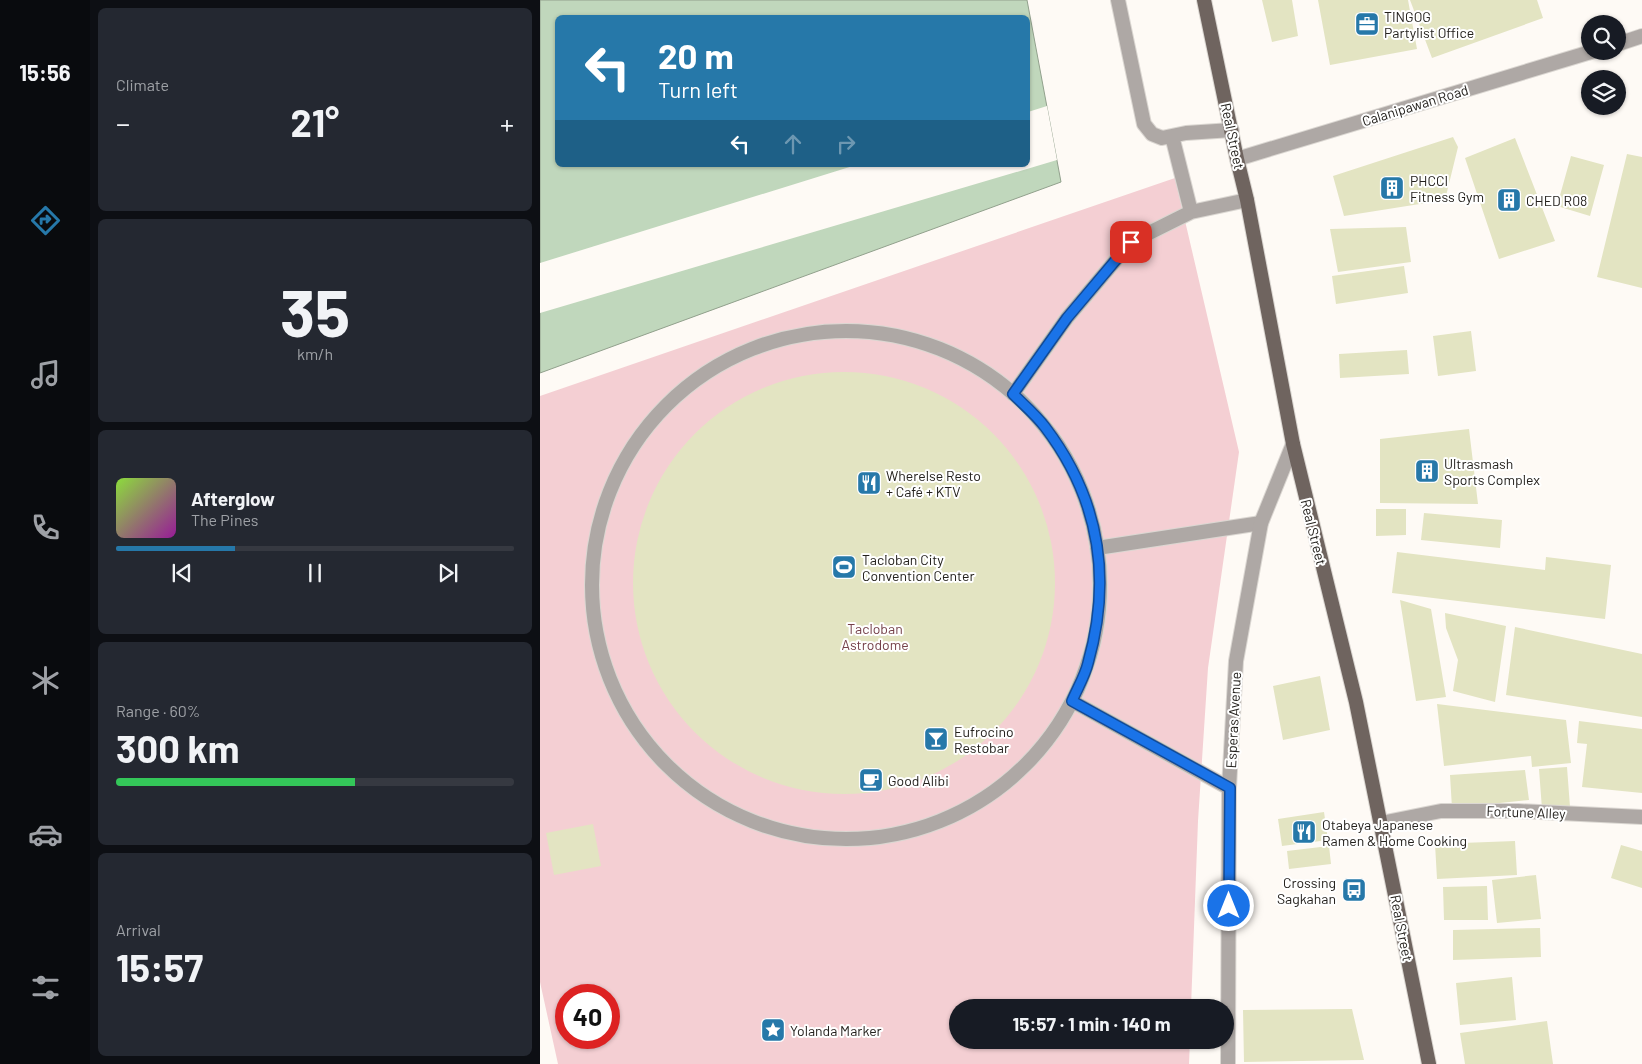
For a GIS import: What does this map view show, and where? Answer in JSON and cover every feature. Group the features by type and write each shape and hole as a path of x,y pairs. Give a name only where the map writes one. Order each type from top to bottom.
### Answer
{"main road":[{"name":"Real Street","path":"1204,0 1237,159 1248,200 1293,444 1356,702 1429,1064"}],"street":[{"path":"1118,0 1144,124 1152,134 1162,138 1232,130"},
{"path":"1626,41 1642,36"},
{"name":"Calanipawan Road","path":"1237,159 1581,55"},
{"path":"1172,136 1191,212"},
{"path":"1013,394 1067,318 1131,242 1191,212 1248,200"},
{"path":"823,332 864,332 905,338 944,351 980,370 1013,394 1045,426 1069,464 1088,505 1097,548 1100,587 1097,627 1088,665 1072,701 1051,735 1026,765 995,791 961,811 924,827 885,836 845,838 806,835 767,826 730,811 696,790 665,763 638,732 617,696 602,658 593,618 590,577 595,536 606,497 624,460 646,426 674,396 707,371 743,352 782,339 823,332"},
{"name":"Esperas Avenue","path":"1228,1064 1230,788 1236,661 1261,523 1293,444"},
{"path":"1097,548 1261,523"},
{"path":"1072,701 1230,788"},
{"name":"Fortune Alley","path":"1380,823 1441,810 1518,811 1642,817"}],"green space":[{"name":"Tacloban Astrodome","path":"1175,178 1239,452 1208,668 1198,821 1191,999 949,999 949,1049 1190,1049 1189,1064 558,1064 540,982 540,396"}],"shaded area":[{"path":"540,0 1027,0 1030,15 555,15 555,167 1030,167 1030,16 1061,182 540,373"}],"pier":[{"path":"1047,106 1057,160 540,313 540,263 850,167 1030,167 1030,111"}],"building":[{"path":"1262,0 1292,0 1298,36 1272,42"},
{"name":"TINGOG Partylist Office","path":"1318,0 1408,0 1417,49 1330,65"},
{"path":"1410,0 1537,0 1543,18 1432,58"},
{"name":"PHCCI Fitness Gym","path":"1453,137 1458,147 1445,200 1344,216 1333,176"},
{"name":"CHED R08","path":"1515,138 1555,241 1499,259 1465,158"},
{"path":"1627,154 1642,157 1642,288 1597,277"},
{"path":"1571,156 1604,165 1590,216 1557,206"},
{"path":"1406,227 1411,262 1338,272 1330,229"},
{"path":"1404,266 1408,293 1336,304 1332,276"},
{"path":"1471,331 1476,371 1438,376 1433,336"},
{"path":"1407,350 1409,374 1340,378 1339,354"},
{"name":"Tacloban City Convention Center","path":"844,372 885,376 925,388 961,407 993,434 1020,466 1039,502 1051,542 1055,583 1051,624 1039,664 1020,700 993,732 961,759 925,778 885,790 844,794 803,790 763,778 727,759 695,732 668,700 649,664 637,624 633,583 637,542 649,502 668,466 695,434 727,407 763,388 803,376"},
{"name":"Ultrasmash Sports Complex","path":"1469,429 1478,504 1380,503 1380,439"},
{"path":"1376,509 1406,509 1406,535 1376,536"},
{"path":"1424,513 1502,520 1500,548 1421,540"},
{"path":"1397,552 1545,570 1546,557 1611,565 1605,619 1392,593"},
{"path":"1400,600 1431,609 1446,697 1416,701"},
{"path":"1445,613 1506,626 1495,702 1453,691 1458,660 1446,628"},
{"path":"1515,627 1642,654 1642,717 1506,695"},
{"path":"1320,676 1330,730 1283,740 1273,686"},
{"path":"1437,704 1566,720 1571,763 1532,767 1531,756 1444,766"},
{"path":"1579,721 1642,729 1642,793 1582,787 1587,744 1577,743"},
{"path":"1567,767 1570,807 1542,809 1539,769"},
{"path":"1525,770 1529,800 1452,808 1450,775"},
{"path":"1324,812 1328,840 1282,846 1278,819"},
{"path":"593,824 601,866 554,875 546,833"},
{"path":"1515,841 1517,875 1437,879 1435,844"},
{"path":"1621,845 1642,851 1642,888 1611,878"},
{"path":"1329,846 1331,864 1289,869 1287,851"},
{"path":"1536,875 1541,919 1497,923 1492,880"},
{"path":"1487,886 1488,920 1444,920 1443,887"},
{"path":"1540,928 1541,957 1453,960 1453,930"},
{"path":"1512,977 1516,1020 1460,1025 1456,983"},
{"path":"1352,1009 1364,1060 1244,1062 1243,1010"},
{"path":"1547,1021 1553,1064 1465,1064 1460,1033"}],"place":[{"name":"TINGOG Partylist Office","path":"1367,24"},
{"name":"PHCCI Fitness Gym","path":"1392,188"},
{"name":"CHED R08","path":"1509,200"},
{"name":"Ultrasmash Sports Complex","path":"1427,471"},
{"name":"Wherelse Resto + Café + KTV","path":"869,483"},
{"name":"Tacloban City Convention Center","path":"844,567"},
{"name":"Eufrocino Restobar","path":"936,739"},
{"name":"Good Alibi","path":"871,780"},
{"name":"Otabeya Japanese Ramen & Home Cooking","path":"1304,832"},
{"name":"Crossing Sagkahan","path":"1354,890"},
{"name":"Yolanda Marker","path":"773,1030"}],"route":[{"path":"1131,242 1067,318 1013,394 1045,426 1069,464 1088,505 1097,548 1100,587 1097,627 1088,665 1072,701 1230,788 1229,906"}]}
